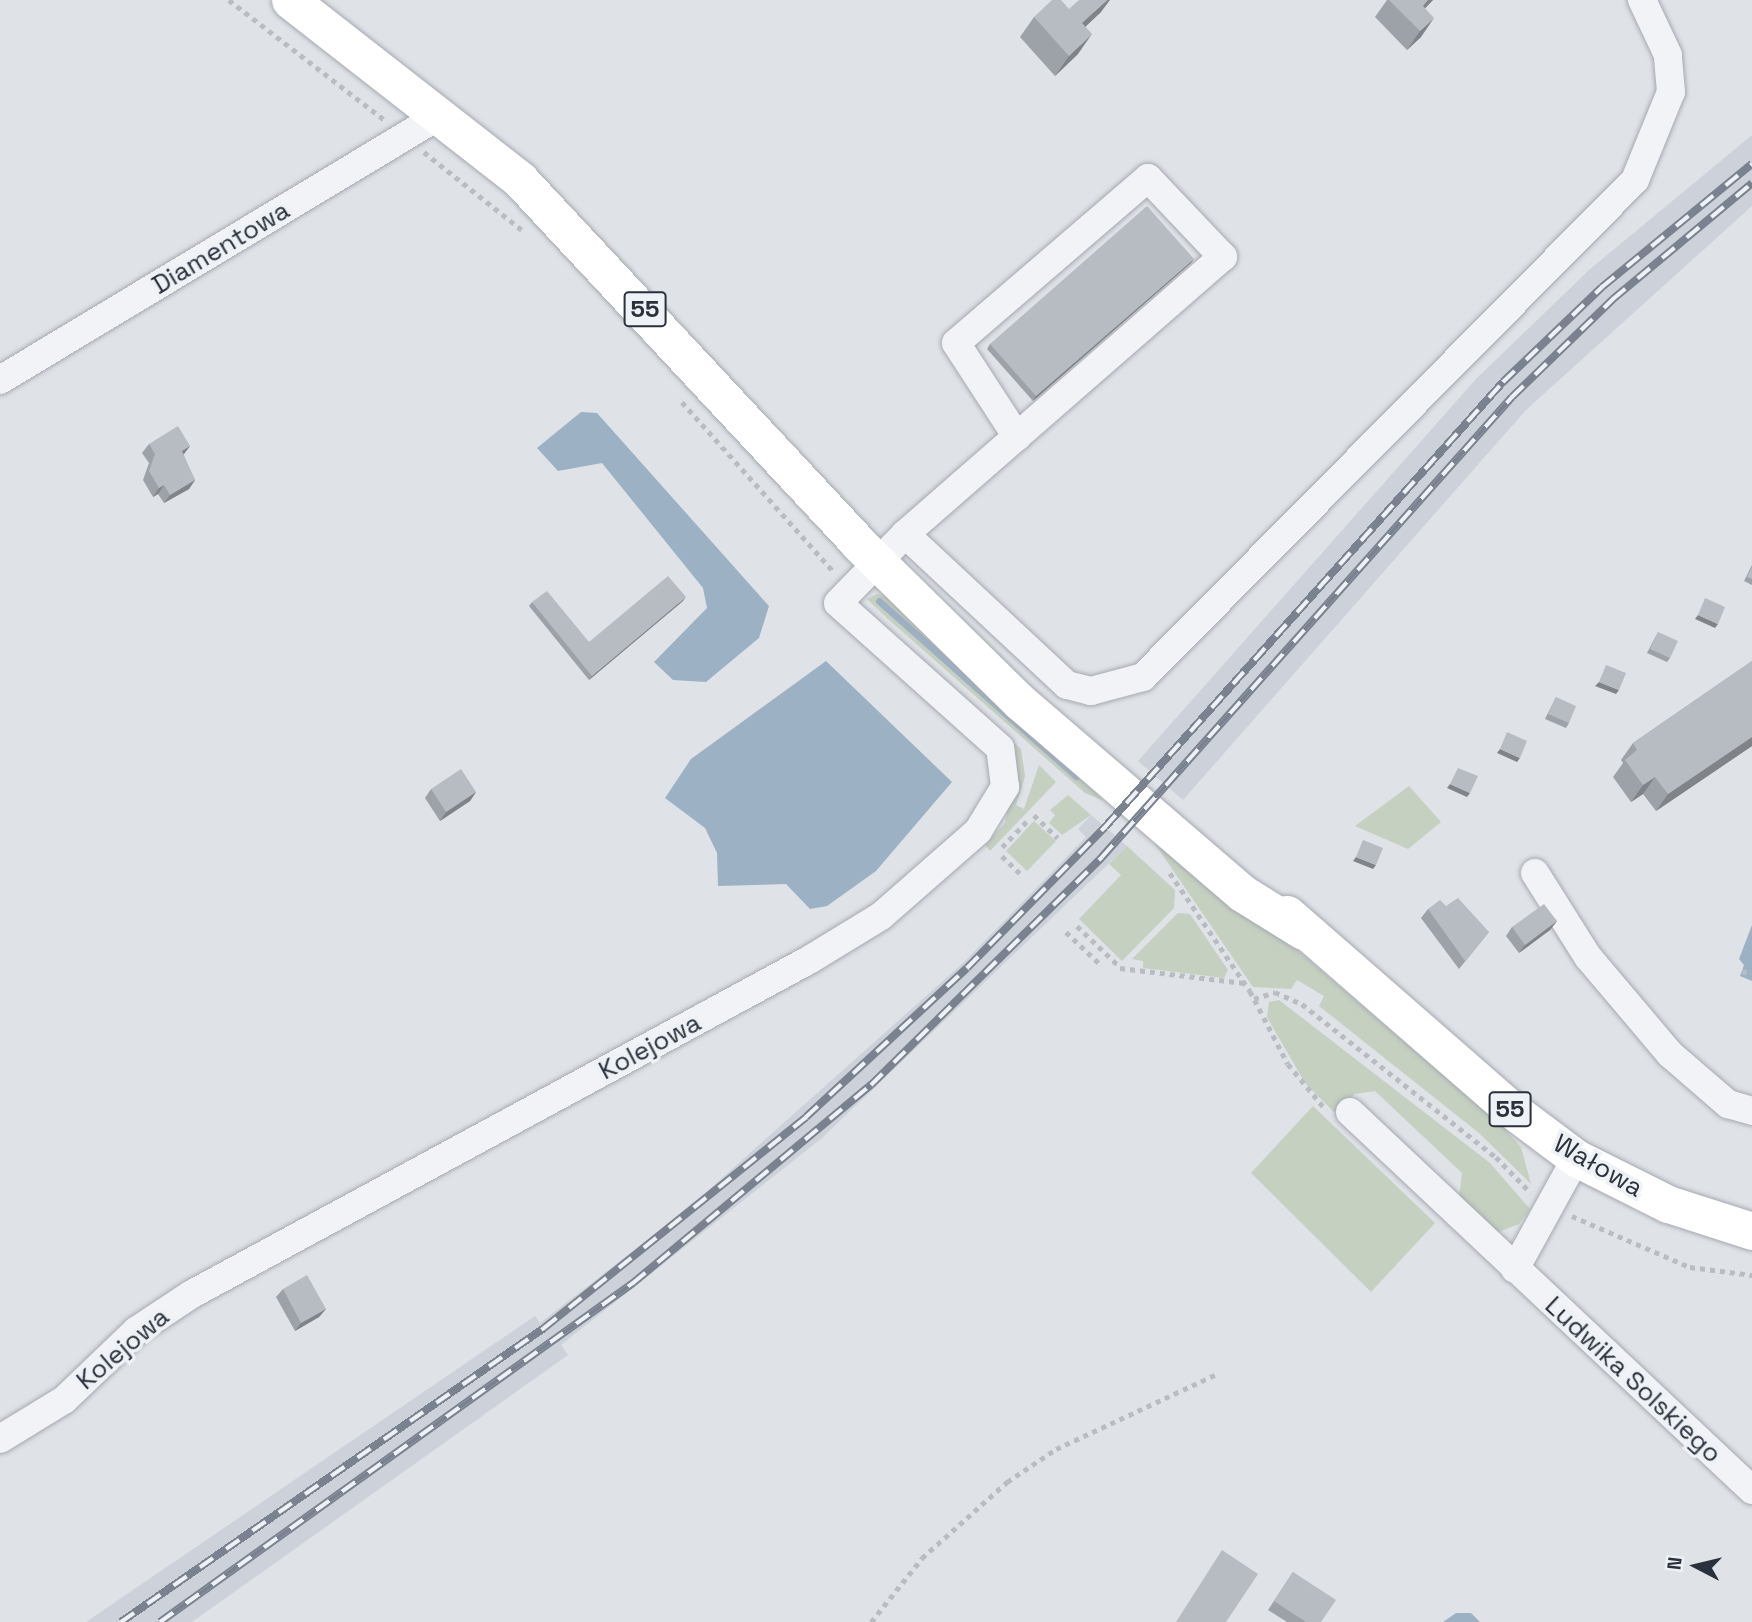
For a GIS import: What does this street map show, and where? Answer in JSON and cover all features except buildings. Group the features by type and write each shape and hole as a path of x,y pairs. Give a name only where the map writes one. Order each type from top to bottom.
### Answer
{"main road":[{"name":"55","path":"290,0 442,114 584,242 878,563"},
{"name":"Wałowa","path":"878,563 971,649 1020,702 1175,837 1242,892 1303,931 1576,1158 1668,1204 1752,1231"}],"street":[{"path":"905,534 1067,685 1091,691 1143,677 1635,180 1671,92 1668,55 1643,0"},
{"name":"Diamentowa","path":"0,380 442,114"},
{"path":"878,563 905,534 1017,437 1223,257 1148,178 956,343 1017,437"},
{"name":"Kolejowa","path":"0,1439 64,1400 136,1331 192,1294 809,960 881,916 969,840 1000,801 1006,759 838,603 878,563"},
{"path":"1535,873 1588,957 1670,1054 1728,1104 1752,1111"},
{"name":"Ludwika Solskiego","path":"1350,1112 1752,1490"},
{"path":"1515,1269 1576,1158"}],"path":[{"path":"229,0 392,125"},
{"path":"1034,815 1058,838"},
{"path":"1002,847 1028,820"},
{"path":"1002,856 1023,876"},
{"path":"1161,864 1254,999 1275,992 1302,1004 1496,1157 1529,1192"},
{"path":"1077,926 1119,966 1245,983"},
{"path":"1066,932 1101,965"},
{"path":"1742,971 1752,974"},
{"path":"1570,1215 1690,1267 1752,1275"},
{"path":"871,1622 922,1559 1007,1482 1056,1449 1217,1374"}],"shaded area":[{"path":"1752,135 1752,206 1526,410 1183,800 1138,761 1476,379 1589,270"},
{"path":"1091,815 1127,846 822,1138 561,1345 568,1355 192,1622 86,1622 535,1316 540,1323 686,1210 963,963 1086,837 1078,829"}],"green space":[{"path":"877,594 888,597 1104,801 1085,793 867,599"},
{"path":"945,683 1021,749 1025,776 1016,805 1024,809 1039,765 1056,782 990,851 985,845 1005,823 1012,787"},
{"path":"1409,786 1441,822 1408,849 1355,826"},
{"path":"1068,795 1091,815 1062,835 1049,823 1055,815 1050,810"},
{"path":"1034,821 1056,841 1027,871 1006,851"},
{"path":"1163,835 1500,1124 1521,1147 1531,1184 1479,1133 1319,1006 1324,996 1297,980 1291,989 1253,987 1155,844"},
{"path":"1127,846 1175,890 1174,908 1122,961 1079,919 1121,875 1109,864"},
{"path":"1178,913 1190,914 1228,970 1224,978 1143,968 1143,961 1132,959"},
{"path":"1279,1000 1490,1163 1530,1209 1519,1224 1498,1232 1459,1197 1462,1173 1375,1091 1355,1094 1334,1112 1305,1083 1267,1017 1269,1002"},
{"path":"1313,1106 1435,1223 1371,1292 1251,1173"}],"water":[{"path":"581,412 597,413 769,606 759,638 706,682 673,680 654,662 707,608 703,588 602,463 558,471 537,448"},
{"path":"826,661 952,782 876,871 827,906 810,909 786,884 718,886 717,853 705,828 665,798 691,759"},
{"path":"1752,925 1752,981 1740,976 1744,965 1739,959"},
{"path":"1456,1613 1471,1613 1480,1622 1443,1622"}],"waterway":[{"path":"879,601 1076,776"}],"railway":[{"path":"121,1622 544,1328 806,1117 967,968 1105,827 1503,382 1602,287 1752,164"},
{"path":"160,1622 633,1283 871,1085 1102,857 1512,397 1613,299 1752,183"}]}
